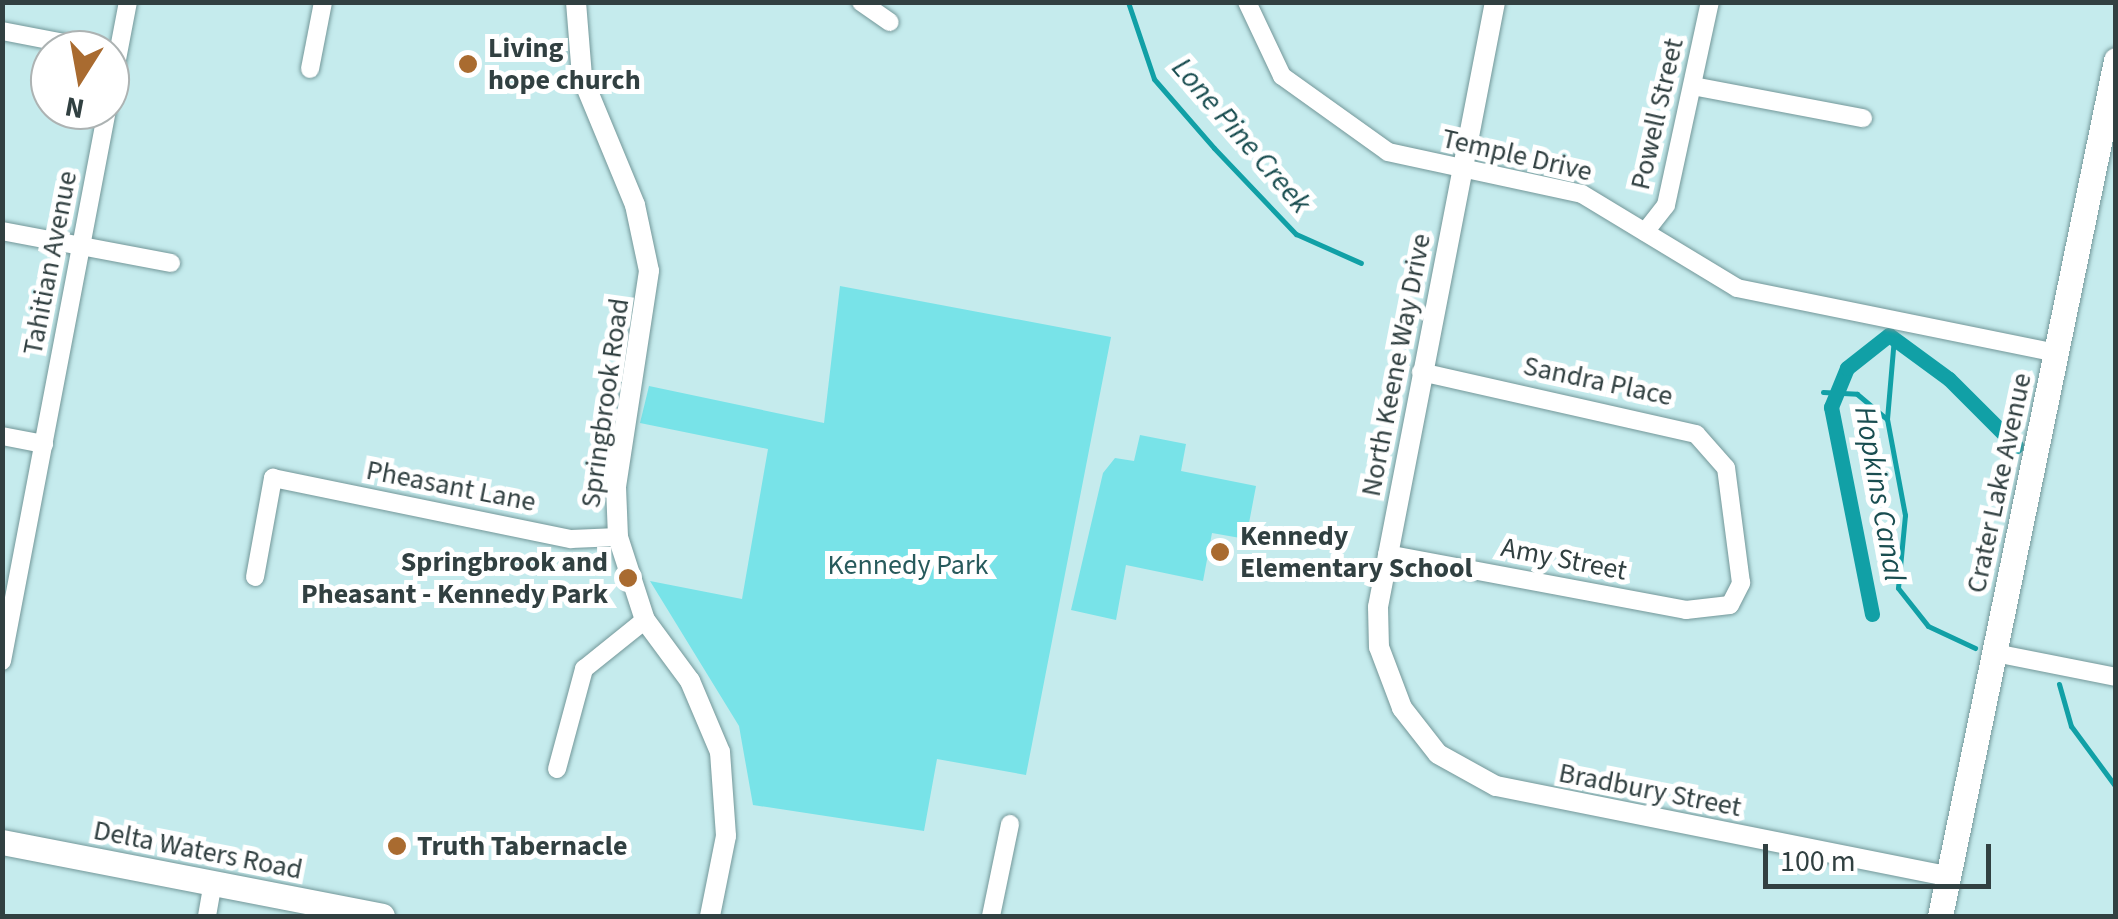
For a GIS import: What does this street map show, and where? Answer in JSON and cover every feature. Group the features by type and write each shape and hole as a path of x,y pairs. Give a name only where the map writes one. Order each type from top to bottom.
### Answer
{"main road":[{"name":"Crater Lake Avenue","path":"1940,916 2056,353 2109,128 2116,60"},
{"name":"Delta Waters Road","path":"2,842 382,916"}],"street":[{"path":"118,30 128,2"},
{"path":"310,69 323,2"},
{"name":"Springbrook Road","path":"576,2 582,78 634,205 649,271 616,487 618,537 645,620 690,681 720,752 726,836 710,916"},
{"path":"861,2 890,22"},
{"name":"Temple Drive","path":"1246,2 1268,57 1323,110 1388,152 1582,194 1737,288 2056,353"},
{"name":"North Keene Way Drive","path":"1462,771 1412,722 1386,672 1377,625 1421,372 1495,2"},
{"name":"Powell Street","path":"1645,232 1666,205 1710,2"},
{"path":"2,31 30,36"},
{"path":"1693,86 1863,118"},
{"name":"Tahitian Avenue","path":"2,661 103,130"},
{"path":"2,231 171,263"},
{"name":"Sandra Place","path":"1421,372 1696,434 1726,468 1743,564 1730,605"},
{"path":"2,436 44,444"},
{"name":"Pheasant Lane","path":"255,576 273,478 571,539 618,537"},
{"name":"Amy Street","path":"1387,554 1686,610 1730,605"},
{"path":"557,769 584,669 645,620"},
{"path":"1995,652 2116,677"},
{"name":"Bradbury Street","path":"1462,771 1532,794 1948,876"},
{"path":"991,916 1010,824"},
{"path":"207,916 213,883"}],"green space":[{"name":"Kennedy Park","path":"840,286 1111,337 1026,775 937,759 924,831 753,805 739,726 650,581 742,599 768,449 640,423 649,386 824,423"},
{"path":"1140,435 1186,444 1181,471 1256,486 1246,539 1212,533 1203,581 1126,565 1116,620 1071,610 1103,473 1115,458 1134,461"}],"waterway":[{"name":"Lone Pine Creek","path":"1128,2 1154,79 1214,148 1296,234 1361,263"},
{"name":"Hopkins Canal","path":"1872,614 1831,407 1847,368 1889,335 1949,379 2016,446"},
{"name":"Lone Pine Creek","path":"1887,419 1894,338"},
{"name":"Lone Pine Creek","path":"1823,392 1857,394 1887,419 1905,515 1898,588 1928,626 1975,648"},
{"name":"Lone Pine Creek","path":"2059,684 2071,726 2116,787"}],"place":[{"name":"Living hope church","path":"468,64"},
{"name":"Kennedy Elementary School","path":"1220,552"},
{"name":"Springbrook and Pheasant - Kennedy Park","path":"628,578"},
{"name":"Truth Tabernacle","path":"397,846"}]}
